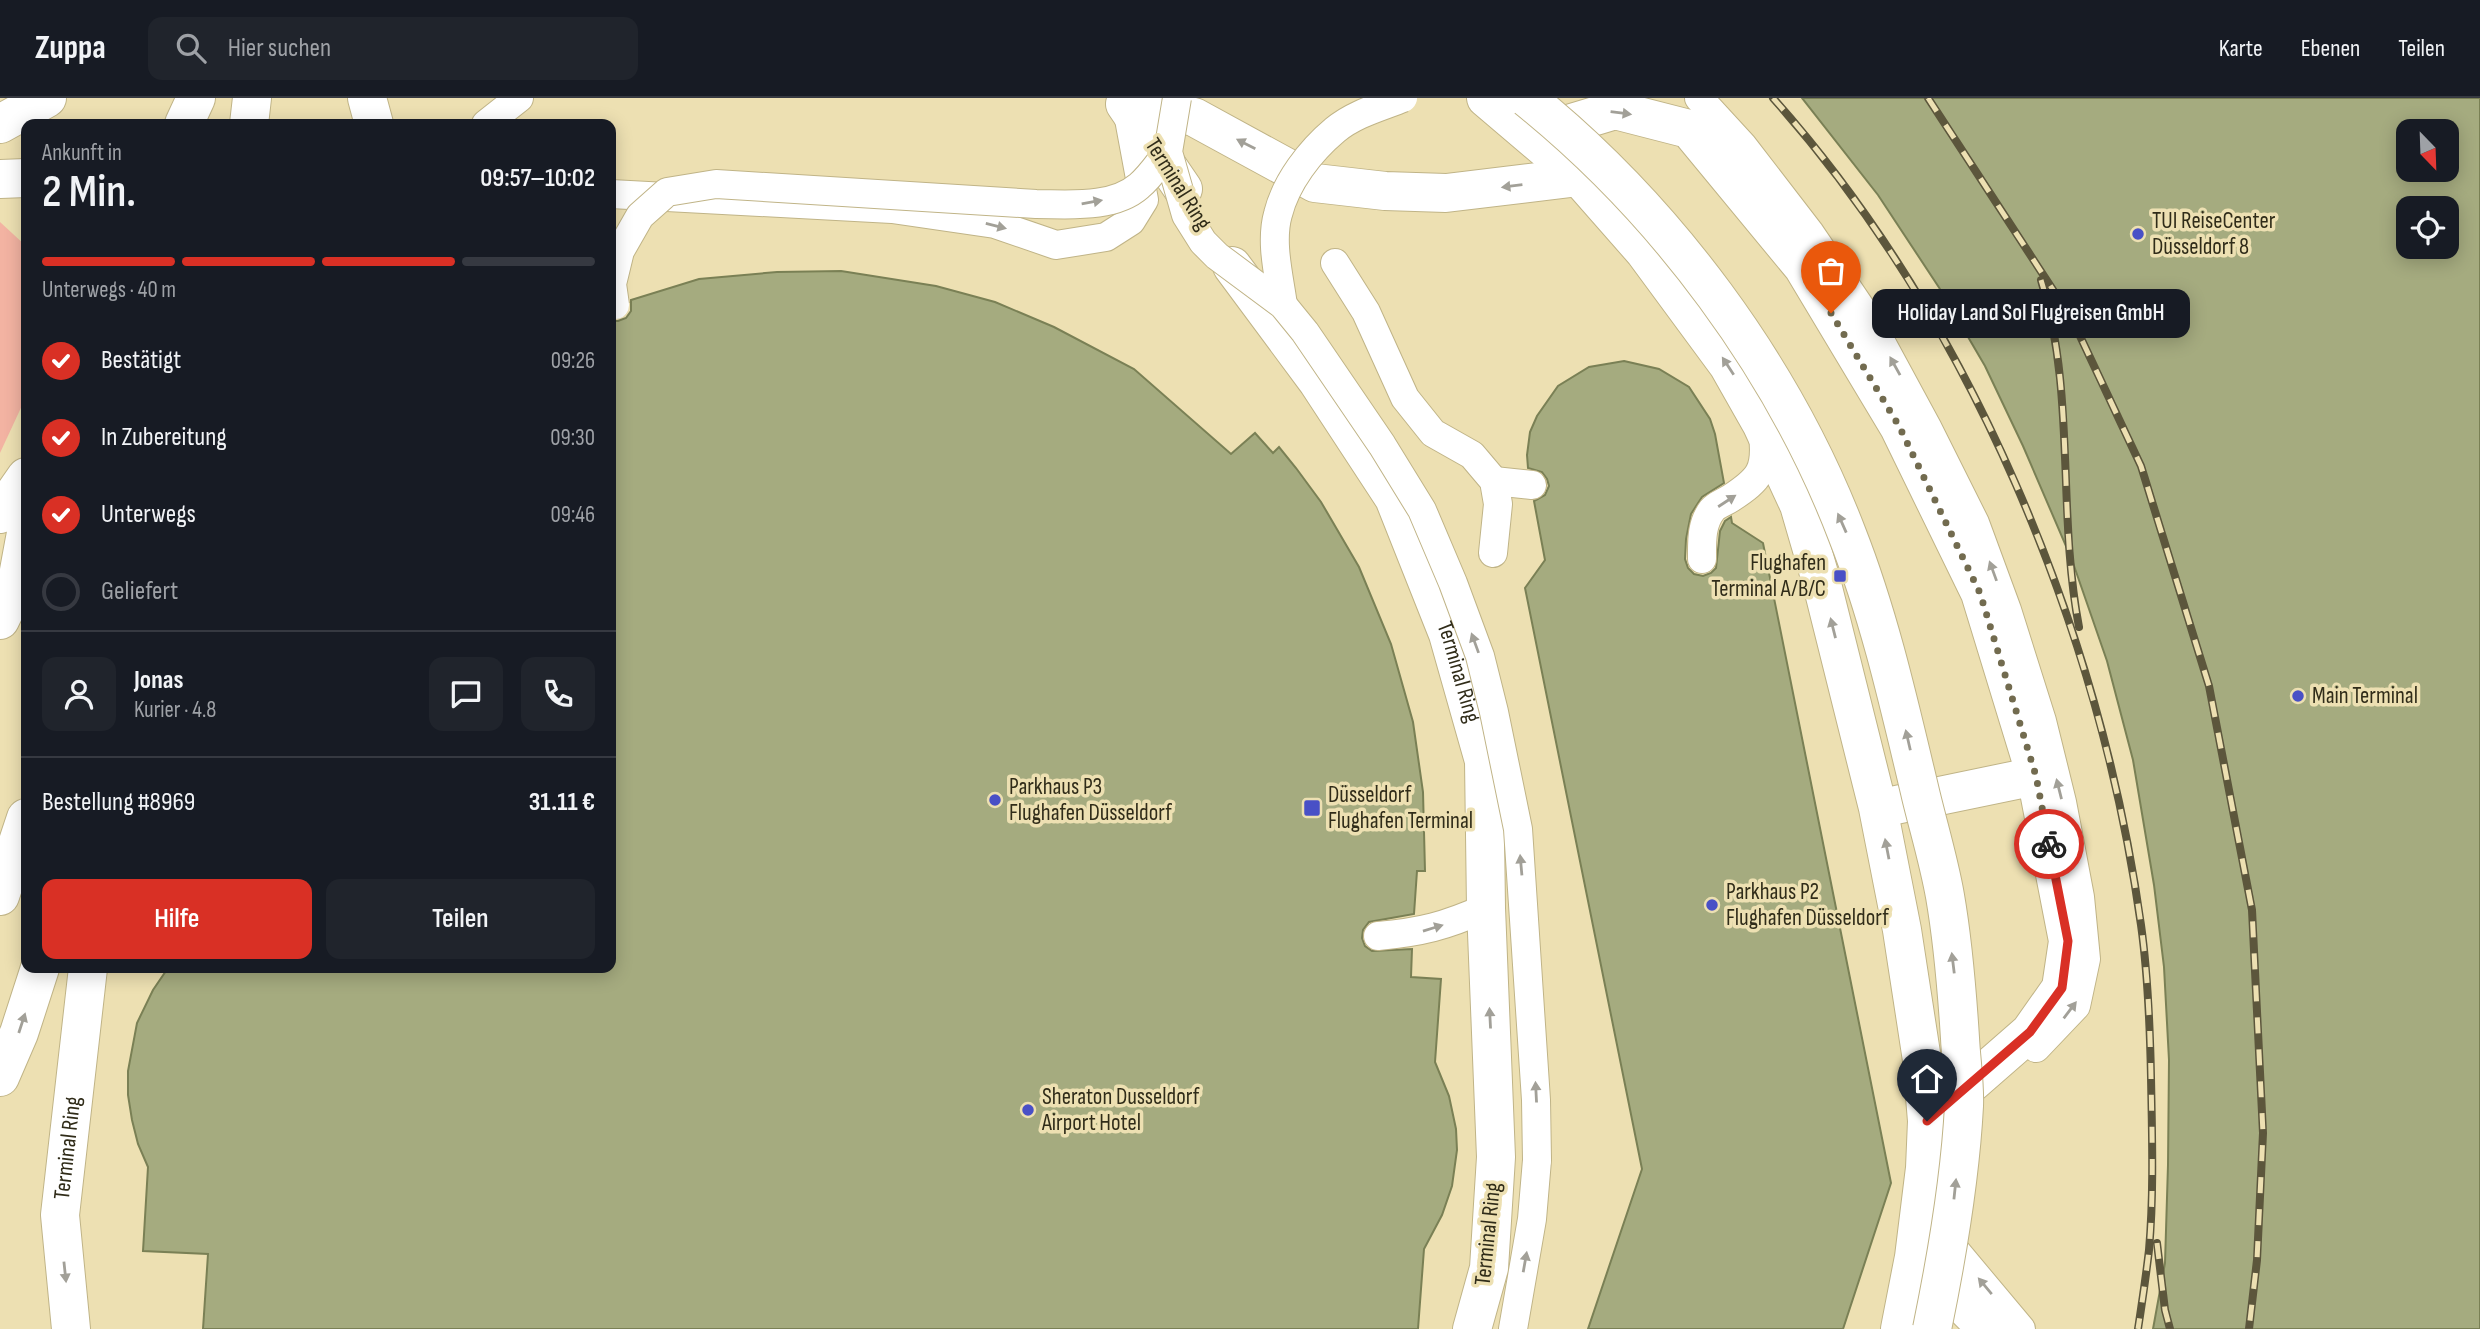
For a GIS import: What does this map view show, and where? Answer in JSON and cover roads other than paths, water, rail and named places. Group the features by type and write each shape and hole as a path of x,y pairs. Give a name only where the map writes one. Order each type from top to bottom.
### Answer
{"main road":[{"path":"0,124 49,98"},
{"path":"46,119 49,98"},
{"path":"186,119 196,98"},
{"path":"250,119 252,98"},
{"path":"367,98 373,119"},
{"path":"1486,98 1530,116 1556,121 1617,181 1722,304 1811,451 1847,534 1896,689 1945,896 1958,1006 1964,1103 1949,1243 1932,1329"},
{"name":"Terminal Ring","path":"1120,101 1194,117 1315,183 1385,191 1446,193 1579,177"},
{"name":"Terminal Ring","path":"1120,101 1177,178 1224,255 1318,382 1394,498 1448,635 1484,761 1486,908 1496,1157 1489,1268 1472,1329"},
{"path":"1530,116 1615,110 1689,129 1803,267 1899,426 1980,593 2036,776 2068,941 2062,988 2030,1032 1927,1121"},
{"path":"1530,116 1644,251 1720,354 1762,425 1799,505 1822,584 1878,808 1902,930 1922,1060 1927,1121 1926,1168 1914,1257 1900,1329"},
{"path":"0,179 21,178"},
{"path":"0,514 21,484"},
{"path":"0,620 16,587 21,560"},
{"path":"1878,808 2036,776"},
{"path":"0,896 21,833"},
{"path":"0,1077 19,1033 38,973"},
{"name":"Terminal Ring","path":"71,1329 60,1214 87,973"},
{"path":"1914,1257 1986,1329"}],"lane":[{"path":"492,119 519,98"},
{"path":"1177,98 1168,152 1186,215 1203,242 1217,256 1283,305 1305,332 1382,445 1422,510 1480,656 1518,829 1536,1100 1537,1160 1532,1219 1513,1329"},
{"path":"1283,305 1276,242 1277,215 1289,184 1313,152 1336,129 1362,114 1403,98"},
{"path":"1699,98 1743,146 1785,200 1869,320 1975,523 2007,610 2042,721 2062,802 2077,883 2086,959 2076,1006 2036,1048 1964,1103"},
{"path":"616,194 892,209 995,224 1056,245 1106,237 1131,221 1144,200 1120,101"},
{"path":"616,268 620,251 640,216 667,192 716,184 1023,204 1086,204 1117,197 1138,187 1168,152"},
{"path":"1335,263 1366,312 1405,398 1433,433 1472,455 1494,481 1498,504 1493,553"},
{"path":"1702,559 1702,532 1712,510 1752,484 1763,469 1766,456 1762,425"},
{"path":"1494,481 1532,485"},
{"path":"1378,936 1420,932 1486,908"},
{"path":"1949,1243 2021,1329"}],"railway":[{"path":"1773,98 1844,185 1908,280 1966,380 2016,484 2059,593 2094,703 2122,814 2141,925 2147,982 2152,1207 2138,1329"},
{"path":"1928,98 2072,319 2141,466 2209,686 2252,910 2263,1133 2257,1260 2249,1329"},
{"path":"2041,280 2059,366 2072,584 2079,627"},
{"path":"2157,1243 2165,1310 2170,1329"}],"place":[{"name":"TUI ReiseCenter Düsseldorf 8","path":"2138,234"},
{"name":"Holiday Land Sol Flugreisen GmbH","path":"1831,313"},
{"name":"Flughafen Terminal A/B/C","path":"1840,576"},
{"name":"Main Terminal","path":"2298,696"},
{"name":"Parkhaus P3 Flughafen Düsseldorf","path":"995,800"},
{"name":"Düsseldorf Flughafen Terminal","path":"1312,808"},
{"name":"Parkhaus P2 Flughafen Düsseldorf","path":"1712,905"},
{"name":"Sheraton Dusseldorf Airport Hotel","path":"1028,1110"}]}
